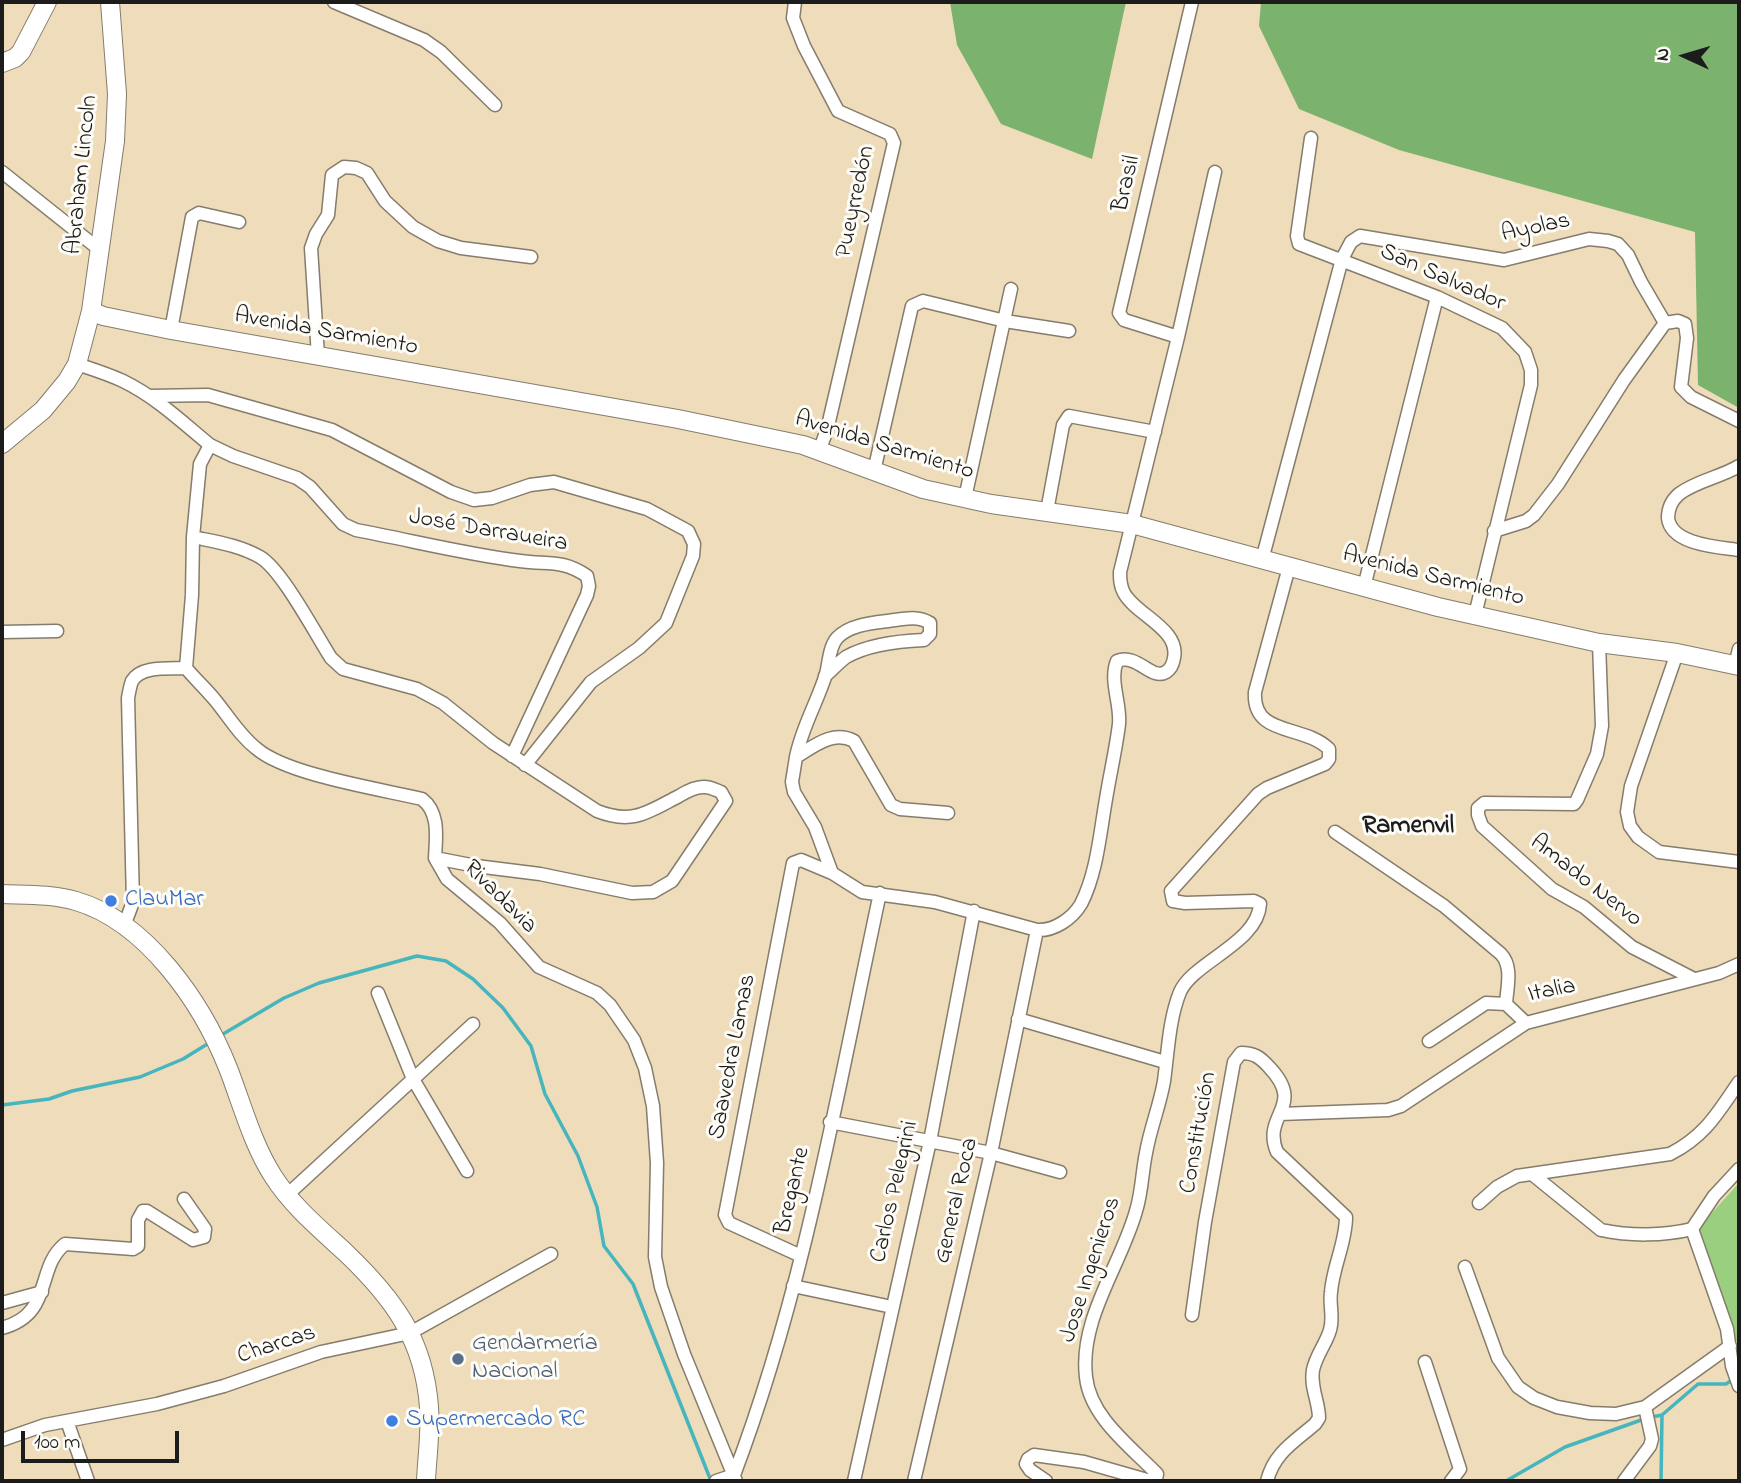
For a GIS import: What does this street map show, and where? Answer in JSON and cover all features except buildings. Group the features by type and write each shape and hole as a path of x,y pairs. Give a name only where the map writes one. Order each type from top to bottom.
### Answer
{"street":[{"path":"2,63 15,58 21,52 47,2"},
{"name":"Abraham Lincoln","path":"2,444 43,410 67,381 77,363 91,311 111,176 116,116 117,94 110,2"},
{"path":"334,2 424,40 441,52 495,105"},
{"name":"Pueyrredón","path":"795,2 793,18 804,46 838,111 890,134 894,143 827,430 819,451"},
{"name":"Brasil","path":"1178,337 1124,320 1119,313 1192,2"},
{"name":"San Salvador","path":"1311,138 1297,236 1299,244 1437,297 1502,328 1525,352 1531,370 1531,385 1475,615"},
{"path":"318,356 311,248 328,215 332,175 344,167 356,168 366,173 385,201 413,227 438,241 461,248 531,257"},
{"path":"2,172 100,250"},
{"path":"825,676 845,658 864,650 885,644 924,640 930,634 930,624 923,619 914,618 859,626 842,633 834,640 825,676 799,738 792,782 794,792 815,827 832,873 862,892 935,902 1037,930 1048,931 1069,918 1080,906 1097,848 1119,723 1118,699 1113,678 1117,661 1123,658 1136,661 1152,672 1162,674 1169,670 1175,653 1172,639 1136,609 1124,592 1120,572 1178,337 1215,172"},
{"path":"171,330 192,217 199,213 239,222"},
{"name":"Ayolas","path":"1342,259 1351,242 1360,236 1504,260 1589,239 1608,241 1618,244 1628,255 1665,323"},
{"path":"1262,560 1342,259"},
{"path":"965,498 1011,289"},
{"path":"1364,587 1437,297"},
{"path":"874,471 912,306 923,301 1005,321 1069,331"},
{"name":"Avenida Sarmiento","path":"91,311 171,330 678,419 803,445 923,489 1132,524 1364,587 1600,643 1738,660"},
{"path":"1494,531 1527,522 1534,515 1558,484 1624,380 1665,323 1678,321 1685,324 1681,387 1691,397 1739,421"},
{"path":"77,363 122,380 149,396 210,445 200,464 186,668 258,751 281,763 312,773 422,799 430,805 436,821 435,858"},
{"path":"149,396 208,395 332,430 451,492 474,500 492,498 530,485 554,482 647,509 688,531 694,544 693,556 666,623 639,648 591,682 525,765"},
{"path":"1047,511 1063,425 1069,416 1155,432"},
{"name":"José Darraueira","path":"210,445 233,456 297,478 310,487 343,524 356,530 521,561 559,563 573,566 587,576 587,595 512,756"},
{"path":"1739,466 1677,496 1669,506 1668,516 1669,525 1687,540 1739,550"},
{"name":"Rivadavia","path":"193,537 236,546 262,558 277,572 331,658 343,669 417,689 443,703 512,756 597,811 615,818 642,815 694,788 705,787 721,792 726,801 672,881 653,892 632,893 540,874 435,858"},
{"name":"Jose Ingenieros","path":"1046,1481 1026,1464 1034,1455 1084,1462 1147,1480 1156,1479 1157,1474 1112,1429 1092,1398 1086,1379 1088,1335 1106,1286 1125,1246 1137,1208 1146,1152 1164,1082 1165,1062 1180,992 1188,979 1223,954 1252,924 1259,912 1260,904 1254,901 1185,903 1173,901 1171,891 1258,794 1325,764 1329,759 1329,749 1313,737 1269,723 1260,718 1256,711 1255,692 1289,567"},
{"path":"2,632 57,631"},
{"name":"Amado Nervo","path":"1600,643 1602,726 1597,754 1577,800 1574,804 1560,806 1484,803 1478,808 1478,815 1482,826 1552,889 1584,907 1632,947 1694,979"},
{"path":"1677,653 1631,786 1627,812 1630,826 1638,837 1659,852 1739,862"},
{"path":"124,926 133,902 128,698 131,682 140,673 186,668"},
{"path":"796,757 821,741 836,737 850,738 891,805 900,809 948,813"},
{"name":"Italia","path":"1335,832 1444,906 1501,954 1509,974 1506,1004 1526,1023 1719,973 1739,964"},
{"name":"Rivadavia","path":"435,858 447,879 500,923 539,967 597,993 610,1005 634,1041 645,1068 653,1106 657,1163 655,1257 661,1287 728,1479"},
{"name":"Saavedra Lamas","path":"801,1256 729,1223 725,1215 793,863 801,860 832,873"},
{"name":"Bregante","path":"728,1479 772,1366 801,1256 880,893"},
{"path":"2,894 40,895 75,901 97,909 124,926 181,981 211,1029 271,1173 286,1196 374,1279 390,1298 410,1333 422,1363 429,1409 426,1481"},
{"name":"Carlos Pelegrini","path":"854,1481 930,1141 974,911"},
{"name":"General Roca","path":"914,1481 991,1153 1037,930"},
{"path":"378,993 413,1079 467,1171"},
{"path":"1429,1041 1486,1003 1506,1004"},
{"path":"1018,1019 1165,1062"},
{"path":"1280,1114 1388,1110 1401,1105 1526,1023"},
{"path":"286,1196 473,1024"},
{"name":"Constitución","path":"1192,1315 1205,1222 1234,1062 1241,1053 1252,1053 1260,1057 1282,1081 1285,1089 1284,1101 1273,1131 1273,1143 1277,1152 1346,1217 1346,1229 1332,1284 1330,1329 1313,1370 1314,1397 1319,1418 1277,1457 1267,1481"},
{"path":"1479,1203 1497,1186 1517,1176 1670,1154 1689,1144 1707,1128 1739,1082"},
{"path":"831,1122 991,1153 1060,1172"},
{"path":"1532,1174 1601,1230 1615,1233 1675,1233 1692,1229 1714,1196 1739,1169"},
{"path":"2,1328 16,1324 31,1311 42,1292 57,1251 65,1244 133,1249 138,1246 138,1220 143,1211 193,1240 204,1237 205,1229 184,1199"},
{"path":"1692,1229 1727,1329 1732,1366 1739,1386"},
{"name":"Charcas","path":"2,1440 45,1425 157,1404 224,1386 321,1352 410,1333 551,1254"},
{"path":"1465,1267 1498,1358 1518,1387 1534,1398 1557,1407 1590,1413 1646,1412 1730,1346"},
{"path":"793,1286 891,1307"},
{"path":"2,1303 42,1292"},
{"path":"1425,1362 1460,1469 1451,1481"},
{"path":"1624,1481 1650,1446 1653,1434 1646,1412"},
{"path":"67,1421 88,1481"}],"green space":[{"path":"950,2 1126,2 1092,159 1001,124 957,45"},
{"path":"1261,2 1739,2 1739,408 1698,385 1695,232 1399,150 1299,109 1259,26"},
{"path":"1739,1183 1739,1348 1698,1228"}],"waterway":[{"path":"218,1037 284,998 319,983 417,956 446,961 473,979 503,1008 531,1046 545,1094 578,1156 597,1207 604,1246 633,1284 711,1481"},
{"path":"2,1105 49,1099 72,1091 140,1077 183,1059 209,1043"},
{"path":"1652,1417 1662,1415 1698,1384 1726,1384 1732,1380"},
{"path":"1661,1481 1662,1415"},
{"path":"1506,1481 1565,1447 1644,1419"}],"place":[{"name":"ClauMar","path":"111,901"},
{"name":"Gendarmería Nacional","path":"458,1359"},
{"name":"Supermercado RC","path":"392,1421"}],"district":[{"name":"Ramenvil","path":"1408,828"}]}
